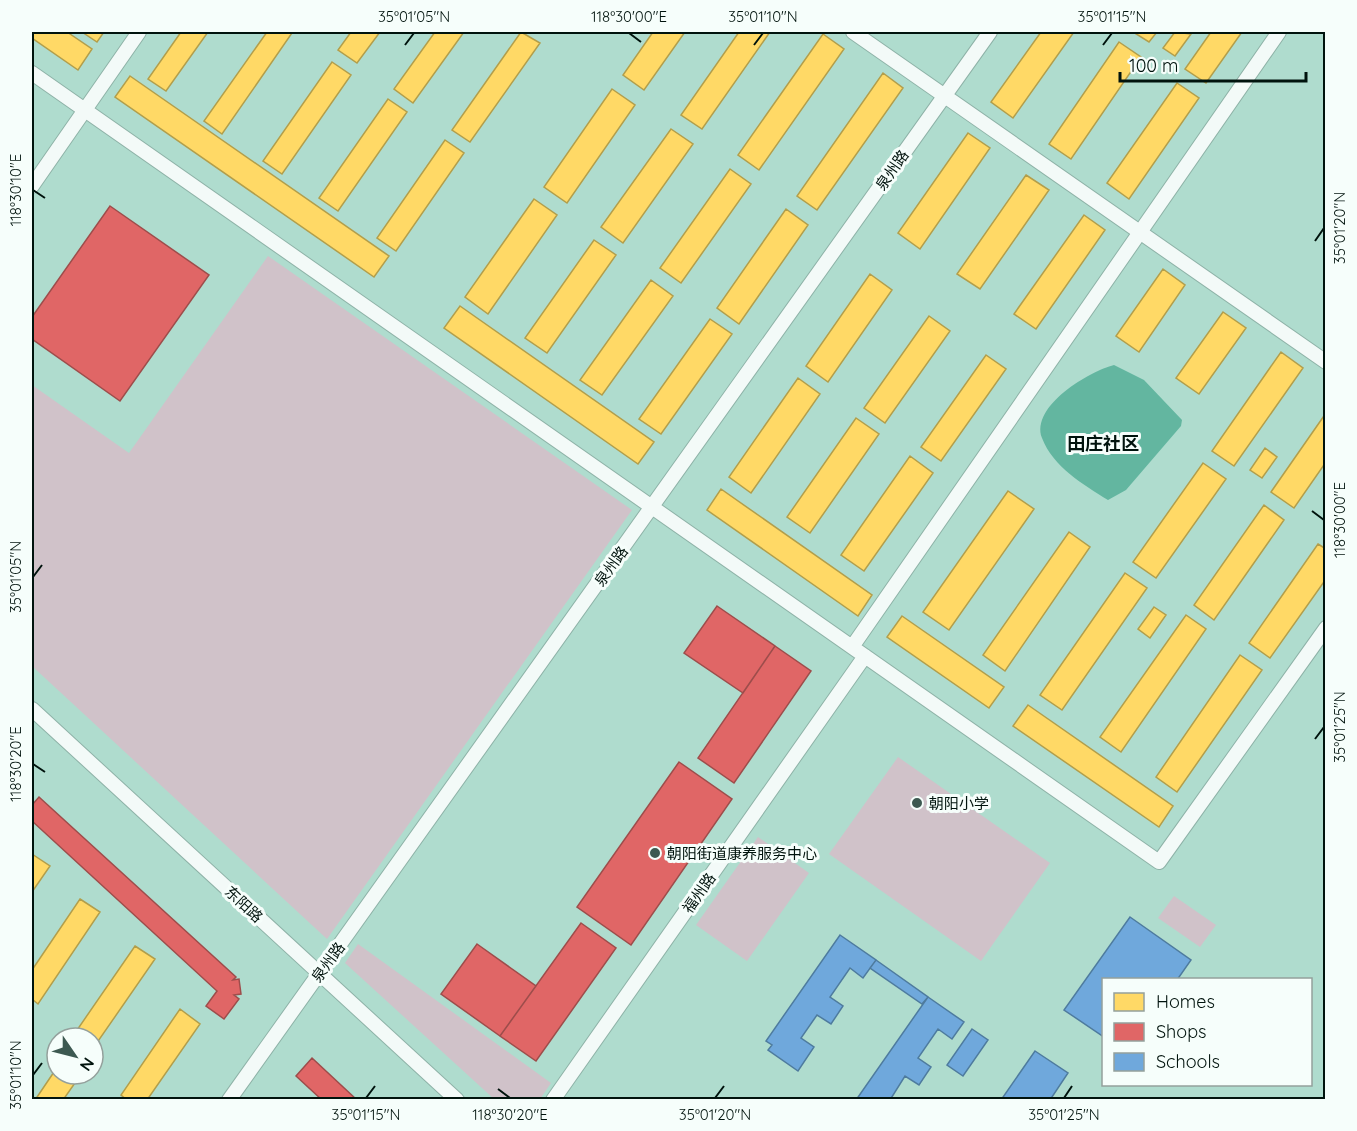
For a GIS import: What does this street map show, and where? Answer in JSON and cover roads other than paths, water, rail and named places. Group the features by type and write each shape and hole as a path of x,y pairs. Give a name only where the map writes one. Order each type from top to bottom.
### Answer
{"street":[{"path":"32,186 139,32"},
{"path":"853,32 1326,362"},
{"name":"泉州路","path":"229,1100 990,32"},
{"path":"852,647 1279,32"},
{"path":"32,73 1159,862 1326,628"},
{"name":"福州路","path":"553,1100 865,656"},
{"name":"东阳路","path":"32,709 458,1100"}],"place":[{"name":"朝阳小学","path":"917,803"},
{"name":"朝阳街道康养服务中心","path":"655,853"}],"district":[{"name":"田庄社区","path":"1103,443"}]}
